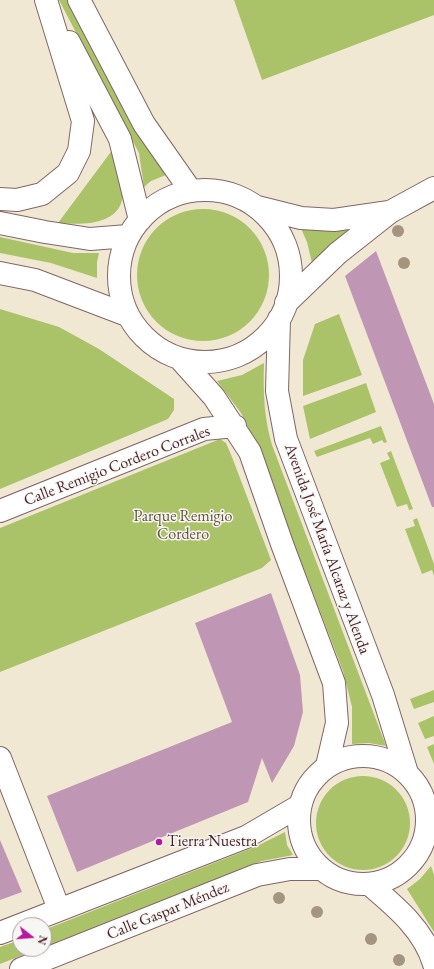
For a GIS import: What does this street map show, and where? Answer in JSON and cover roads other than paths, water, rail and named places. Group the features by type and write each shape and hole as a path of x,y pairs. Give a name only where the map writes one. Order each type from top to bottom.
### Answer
{"street":[{"path":"0,199 18,200 42,194 68,173 79,151 83,121 47,0"},
{"path":"47,0 120,139 134,228"},
{"path":"79,0 144,124 191,191"},
{"path":"390,212 334,220 301,218 257,207 237,196 214,190 191,191 172,196 160,203 134,228 120,262 119,289 128,315 141,334 159,350 180,359 209,363 237,356 261,342 283,311 338,253 390,212 434,188"},
{"name":"Avenida José María Alcaraz y Alenda","path":"257,207 277,229 289,256 290,285 283,311 277,391 286,439 383,695 407,773"},
{"path":"0,223 90,239 134,228"},
{"path":"0,273 35,280 128,315"},
{"path":"180,359 214,397 235,426 250,452 282,544 334,683 337,723 327,766"},
{"name":"Calle Remigio Cordero Corrales","path":"0,511 204,430 235,426"},
{"path":"368,755 389,761 407,773 429,798 427,820 429,848 416,857 403,870 388,880 370,885 352,884 334,878 319,869 308,855 301,840 298,823 299,806 305,791 314,777 327,766 347,757 368,755"},
{"path":"0,758 59,909"},
{"path":"0,933 246,837 299,806"},
{"name":"Calle Gaspar Méndez","path":"21,969 257,875 290,869 319,869"},
{"path":"370,885 408,918 431,955 434,964"}],"place":[{"name":"Tierra Nuestra","path":"159,842"}],"park label":[{"name":"Parque Remigio Cordero","path":"183,526"}]}
